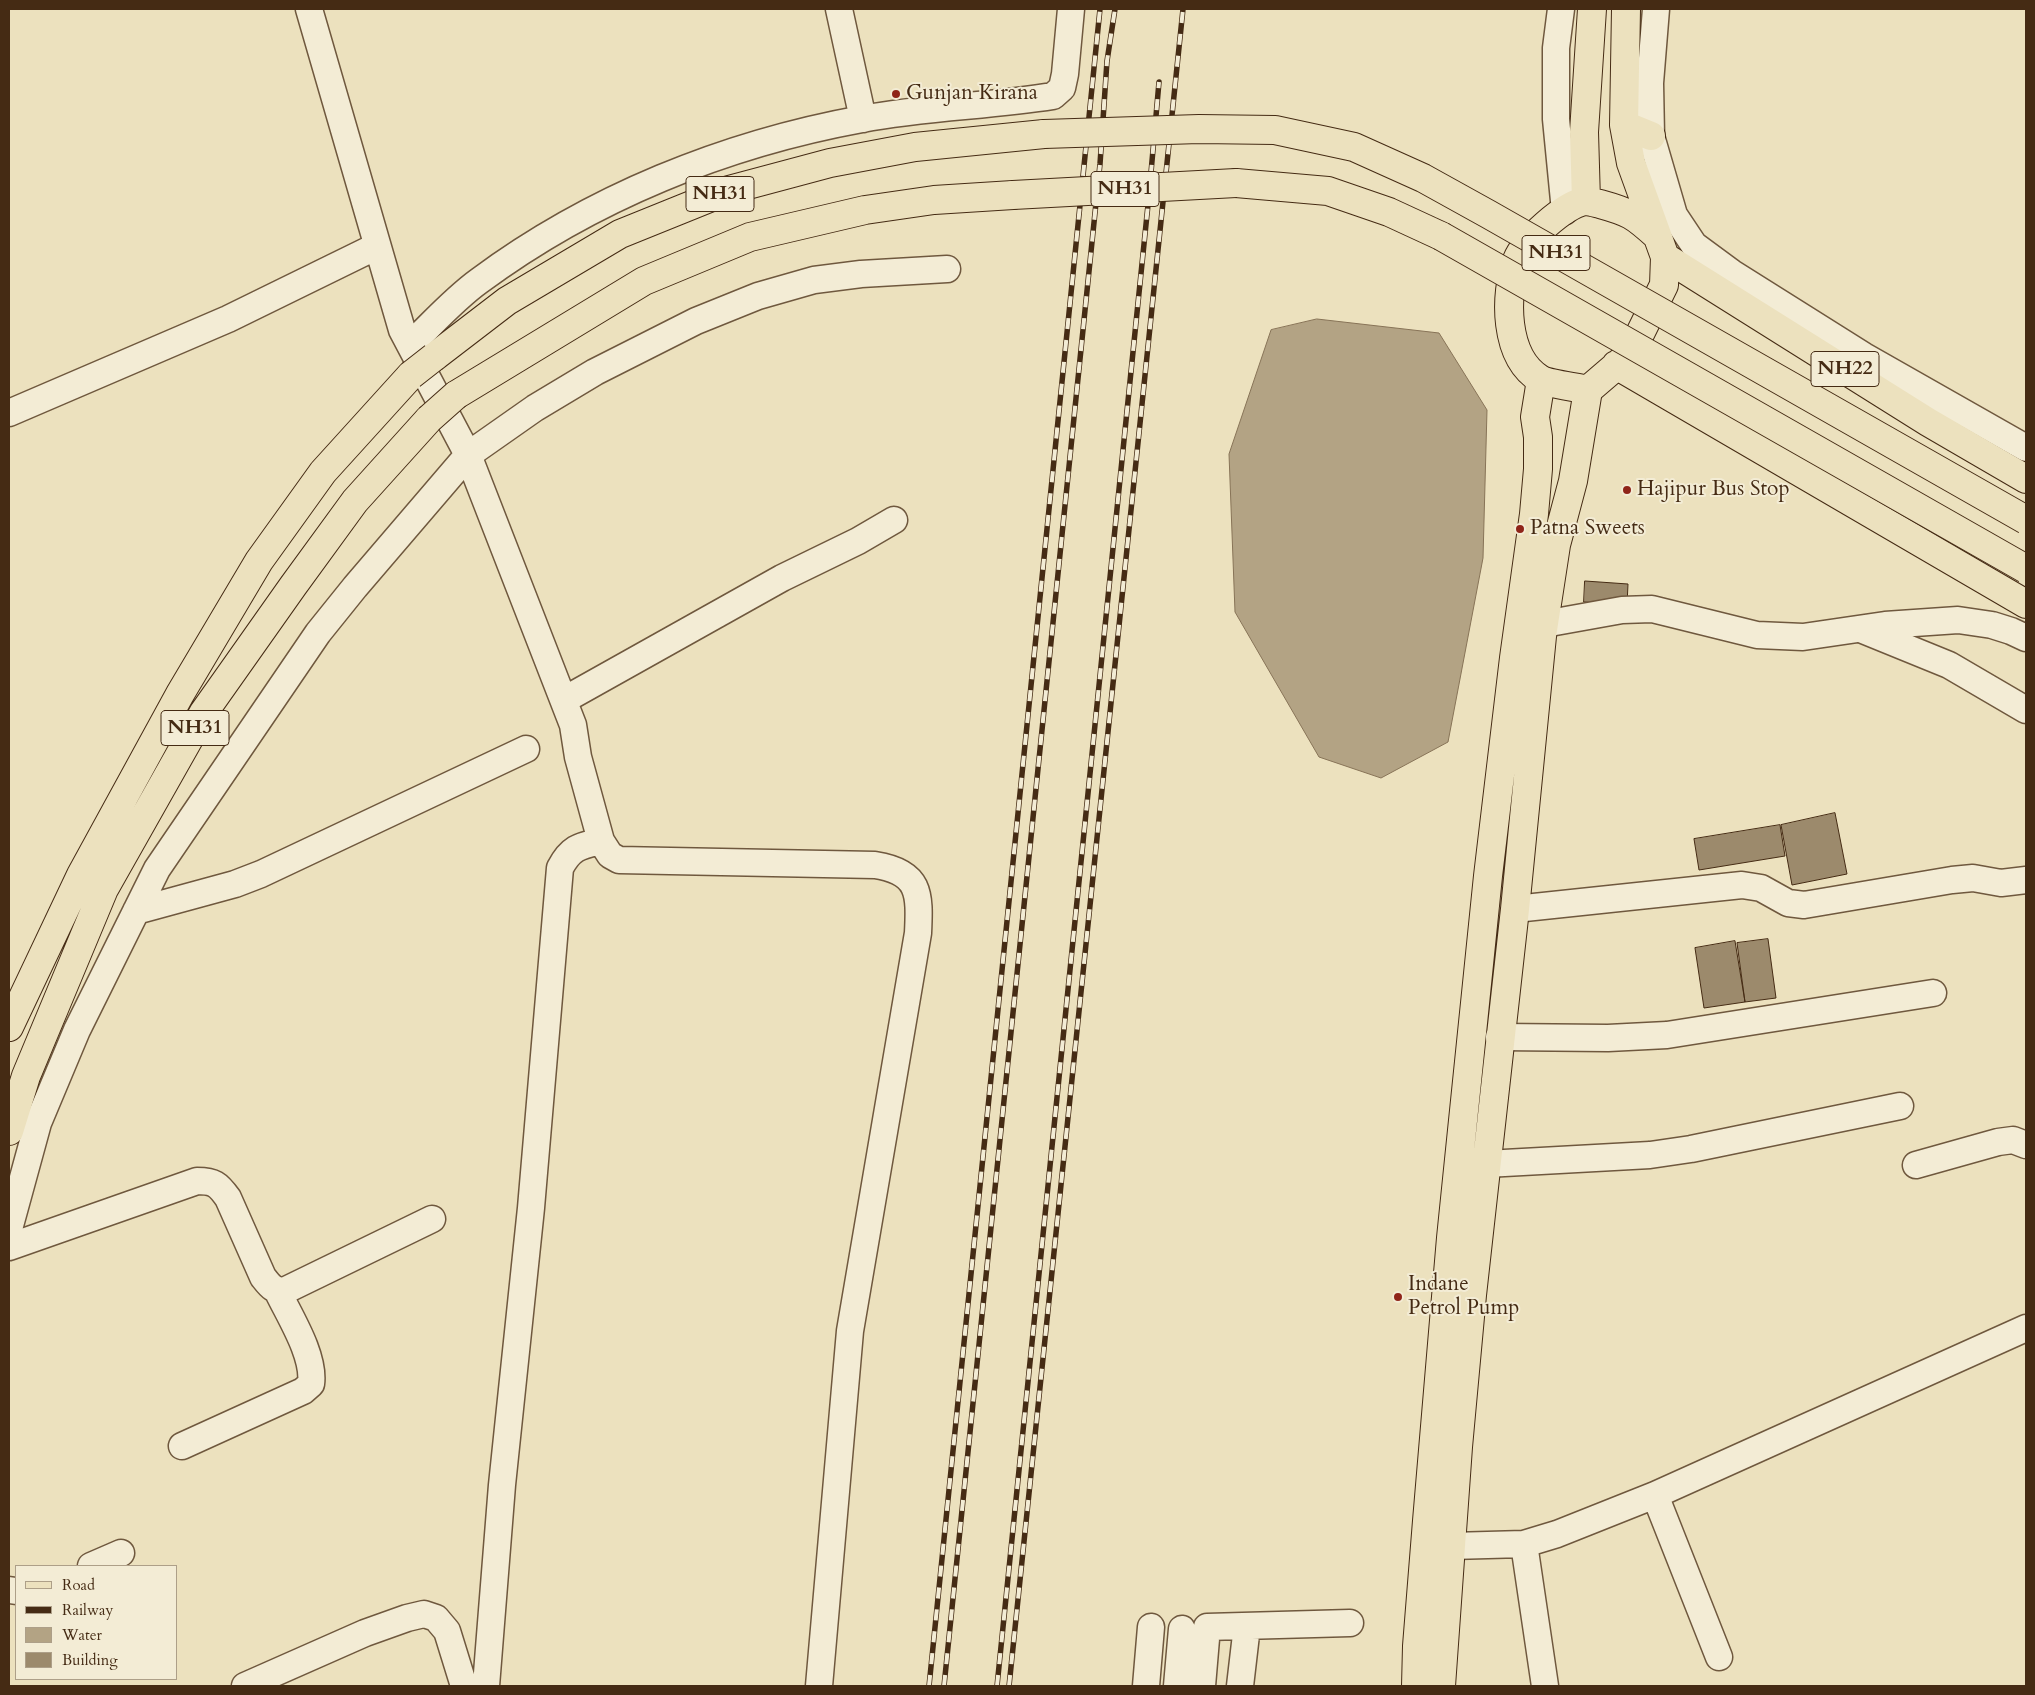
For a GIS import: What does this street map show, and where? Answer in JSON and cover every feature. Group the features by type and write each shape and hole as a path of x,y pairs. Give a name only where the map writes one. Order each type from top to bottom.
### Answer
{"main road":[{"path":"1588,390 1541,380 1527,368 1513,340 1509,314 1510,283 1518,257 1545,224 1576,206 1584,132 1592,9"},
{"path":"1416,1686 1417,1646 1453,1359 1486,1164 1515,910 1544,624 1556,545 1573,481 1588,390 1630,354 1664,285 1660,246 1631,163 1624,125 1626,9"},
{"path":"1624,125 1651,136"},
{"name":"NH31","path":"9,1027 81,874 180,694 259,560 323,472 411,375 507,301 620,234 730,190 830,163 915,147 1044,134 1199,129 1275,130 1354,148 1423,178 2026,520"},
{"name":"NH31","path":"9,1132 17,1072 104,889 204,712 355,501 428,418 456,395 644,281 750,237 885,207 934,200 1236,184 1328,191 1389,212 1441,236 2026,569"},
{"name":"NH22","path":"1576,206 1623,210 1636,216 1660,246 1928,422 2026,479"},
{"path":"1616,365 2026,604"},
{"path":"1441,1686 1450,1546 1453,1359 1487,886 1514,658 1534,514 1538,469 1538,437 1535,416 1541,380"}],"street":[{"path":"309,9 402,330 468,455 573,725 578,757 601,841 610,855 619,860 875,865 890,867 904,873 914,883 918,895 918,933 850,1331 819,1686"},
{"path":"839,9 863,119"},
{"path":"410,345 478,281 570,221 663,176 740,149 792,134 863,119 1053,96 1062,88 1065,74 1071,9"},
{"path":"1561,9 1556,48 1556,119 1576,206"},
{"path":"1656,9 1650,83 1651,136 1674,215 1694,245 1732,273 1864,356 2026,448"},
{"path":"9,412 228,319 377,246"},
{"path":"9,1229 38,1123 77,1030 157,869 318,633 468,455 535,408 595,372 696,321 758,296 814,280 861,274 947,269"},
{"path":"564,700 782,578 858,541 894,520"},
{"path":"1544,624 1622,610 1652,609 1757,636 1803,637 1863,630 1885,625 1958,620 1992,625 2026,638"},
{"path":"1863,630 1949,664 2026,710"},
{"path":"136,911 236,884 261,874 526,749"},
{"path":"486,1686 502,1486 531,1208 560,868 567,855 578,847 601,841"},
{"path":"1515,910 1742,885 1761,888 1788,903 1804,905 1952,880 1973,878 2001,883 2026,880"},
{"path":"1500,1037 1608,1038 1667,1035 1932,993"},
{"path":"1486,1164 1650,1155 1691,1149 1900,1106"},
{"path":"1916,1165 1998,1142 2013,1140 2026,1145"},
{"path":"9,1247 197,1181 210,1181 220,1186 228,1198 263,1277 270,1287 278,1292 310,1359 311,1384 303,1391 182,1446"},
{"path":"278,1292 286,1290 432,1219"},
{"path":"1450,1546 1524,1544 1557,1534 1655,1495 2026,1328"},
{"path":"1655,1495 1718,1657"},
{"path":"1524,1544 1545,1686"},
{"path":"93,1565 121,1553"},
{"path":"245,1686 365,1633 424,1614 436,1618 447,1631 464,1686"},
{"path":"1202,1686 1207,1627 1350,1623"},
{"path":"1240,1686 1247,1626"},
{"path":"1146,1686 1151,1627"},
{"path":"1177,1686 1182,1630"}],"water":[{"path":"1317,319 1439,333 1487,410 1483,558 1448,742 1381,778 1319,757 1235,612 1229,454 1271,330"}],"building":[{"path":"1585,581 1628,584 1627,605 1584,602"},
{"path":"1835,813 1847,874 1792,885 1781,825"},
{"path":"1780,825 1785,856 1699,870 1694,839"},
{"path":"1768,939 1776,998 1745,1002 1737,943"},
{"path":"1735,941 1745,1002 1704,1008 1695,948"}],"railway":[{"path":"929,1686 1100,9"},
{"path":"944,1686 1100,164 1107,61 1115,9"},
{"path":"1009,1686 1183,9"},
{"path":"997,1686 1159,82"}],"place":[{"name":"Gunjan Kirana","path":"896,94"},
{"name":"Hajipur Bus Stop","path":"1627,490"},
{"name":"Patna Sweets","path":"1520,529"},
{"name":"Indane Petrol Pump","path":"1398,1297"}]}
